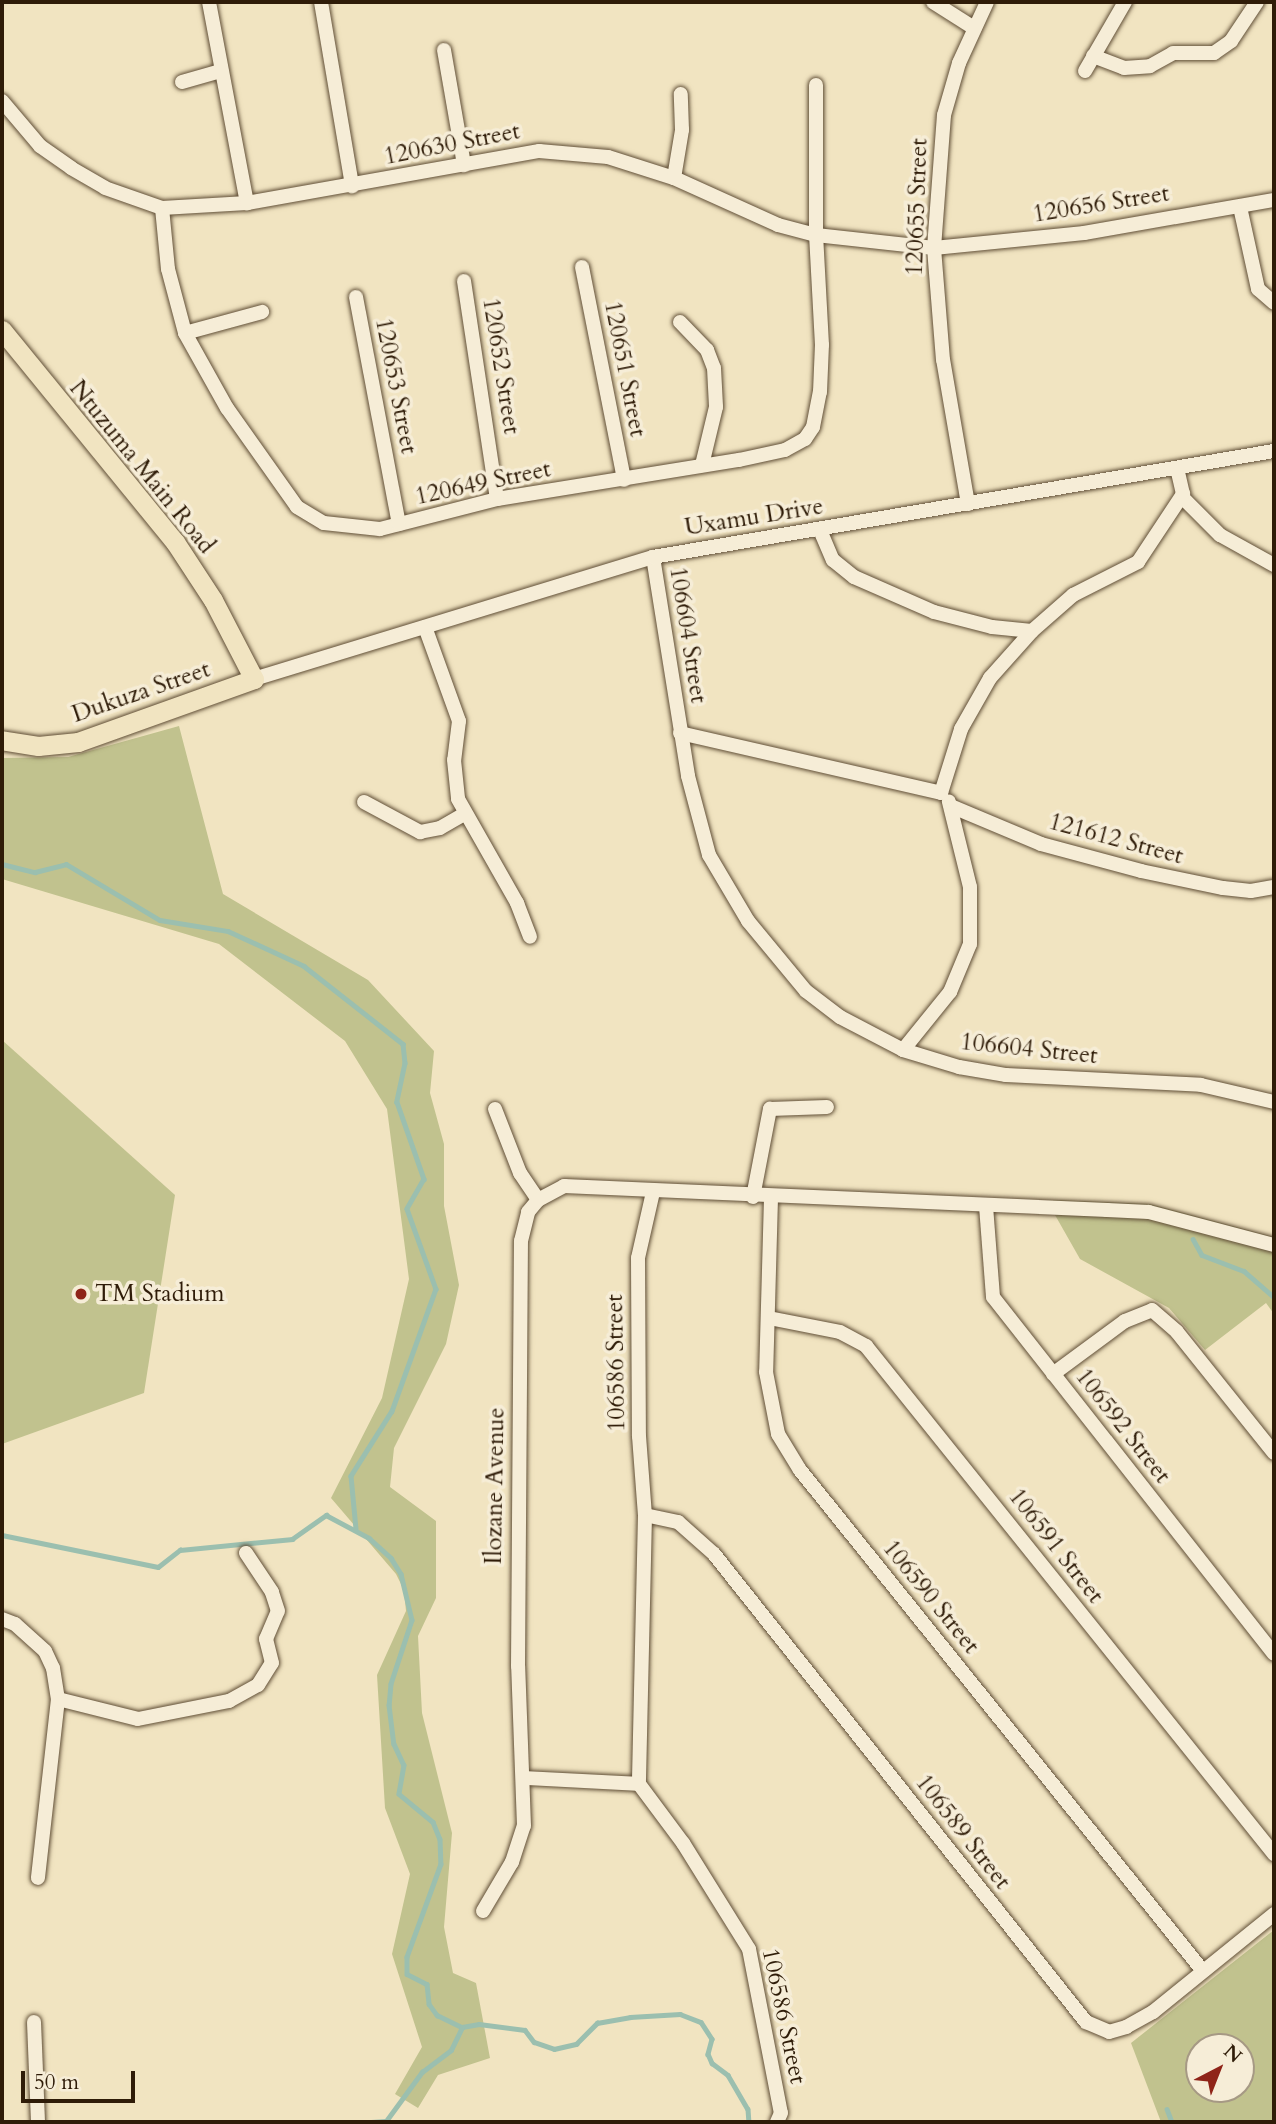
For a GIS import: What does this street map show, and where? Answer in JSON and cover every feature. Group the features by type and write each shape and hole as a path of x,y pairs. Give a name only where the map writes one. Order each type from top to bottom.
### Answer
{"main road":[{"name":"Ntuzuma Main Road","path":"2,330 175,542 214,600 254,679"},
{"name":"Dukuza Street","path":"2,740 38,746 78,742 254,679"}],"street":[{"path":"209,2 247,203"},
{"path":"321,2 352,186"},
{"path":"933,2 974,28"},
{"name":"120655 Street","path":"968,504 943,360 934,248 944,115 974,28 987,2"},
{"path":"1085,71 1125,2"},
{"path":"1093,56 1124,68 1139,68 1173,53 1214,52 1231,41 1257,2"},
{"path":"444,50 464,165"},
{"path":"182,82 221,71"},
{"name":"120649 Street","path":"162,208 168,270 185,333 227,408 297,507 324,523 348,527 399,524 497,499 624,480 785,450 805,439 813,427 820,392 822,345 816,235 816,85"},
{"path":"674,178 682,130 681,93"},
{"name":"120630 Street","path":"2,101 40,145 71,167 105,187 162,208 247,203 464,165 564,151 608,157 674,178 778,225 816,235 934,248"},
{"name":"120656 Street","path":"934,248 1084,233 1274,200"},
{"path":"1240,207 1258,289 1274,303"},
{"name":"120651 Street","path":"582,267 624,480"},
{"name":"120652 Street","path":"464,281 478,349 497,499"},
{"name":"120653 Street","path":"356,297 399,524"},
{"path":"185,333 262,312"},
{"path":"680,322 707,350 715,368 716,408 702,465"},
{"name":"Uxamu Drive","path":"254,679 653,557 1274,451"},
{"path":"1177,469 1182,496 1220,535 1274,565"},
{"path":"941,793 976,698 1032,631 1073,595 1138,562 1182,496"},
{"path":"820,530 833,560 854,577 934,612 992,627 1032,631"},
{"name":"106604 Street","path":"653,557 680,733 709,855 748,921 806,991 840,1017 903,1050 959,1067 1006,1074 1201,1086 1274,1102"},
{"path":"425,627 459,721 454,780 464,814 517,903 530,937"},
{"path":"680,733 941,793 953,807 973,909 970,944 950,992 903,1050"},
{"path":"364,802 420,832 440,828 464,814"},
{"name":"121612 Street","path":"953,807 1041,844 1141,871 1223,888 1274,887"},
{"path":"753,1197 770,1109 827,1107"},
{"path":"495,1110 520,1173 538,1200 564,1186 771,1198 1149,1212 1274,1245"},
{"name":"106586 Street","path":"653,1192 638,1258 639,1436 645,1516 639,1784 683,1843 749,1950 781,2113 777,2122"},
{"name":"106590 Street","path":"771,1198 768,1400 778,1434 800,1470 1203,1971"},
{"name":"Ilozane Avenue","path":"483,1911 518,1847 524,1826 525,1778 517,1640 521,1241 528,1212 538,1200"},
{"name":"106592 Street","path":"986,1206 993,1297 1274,1654"},
{"path":"1053,1374 1125,1321 1152,1310 1177,1332 1274,1453"},
{"name":"106591 Street","path":"769,1318 840,1332 866,1346 1274,1854"},
{"name":"106589 Street","path":"645,1516 678,1522 714,1554 1086,2022 1109,2032 1126,2027 1153,2012 1274,1914"},
{"path":"58,1699 138,1719 229,1701 258,1685 272,1663 266,1639 278,1611 246,1553"},
{"path":"2,1619 15,1624 45,1651 53,1668 58,1699 38,1878"},
{"path":"525,1778 639,1784"},
{"path":"34,2022 38,2122"}],"green space":[{"path":"179,726 223,894 368,980 434,1051 430,1093 444,1144 444,1206 459,1285 446,1344 394,1448 390,1487 436,1521 436,1598 418,1636 422,1713 452,1833 444,1927 453,1973 476,1983 490,2058 438,2075 418,2108 395,2094 422,2047 392,1954 410,1874 385,1808 377,1675 406,1611 404,1590 396,1574 331,1498 382,1398 409,1279 387,1109 345,1041 219,944 2,879 2,758 68,757"},
{"name":"TM Stadium","path":"2,1040 175,1195 144,1393 2,1444"},
{"path":"1053,1200 1150,1204 1274,1237 1274,1314 1266,1303 1205,1350 1169,1308 1080,1259 1055,1215"},
{"path":"1274,1930 1274,2122 1161,2122 1131,2043"}],"waterway":[{"path":"2,864 35,872 66,864 160,920 228,931 304,966 403,1044 405,1063 397,1102 424,1179 407,1209 436,1289 392,1411 351,1476 356,1529"},
{"path":"1193,1239 1202,1255 1244,1271 1274,1297"},
{"path":"2,1535 158,1567 180,1550 292,1539 326,1515 369,1538 391,1558 401,1574 412,1620 391,1684 389,1705 394,1744 404,1765 399,1794 433,1822 440,1839 441,1864 407,1957 407,1974 427,1984 429,2004 437,2015 462,2027 479,2024 525,2030 534,2042 554,2049 576,2044 597,2023 630,2017 680,2014 701,2022 712,2039 708,2054 712,2063 728,2075 748,2109 749,2122"},
{"path":"371,2122 386,2121 422,2072 451,2050 462,2027"},
{"path":"1167,2109 1172,2122"}],"place":[{"name":"TM Stadium","path":"81,1294"}]}
